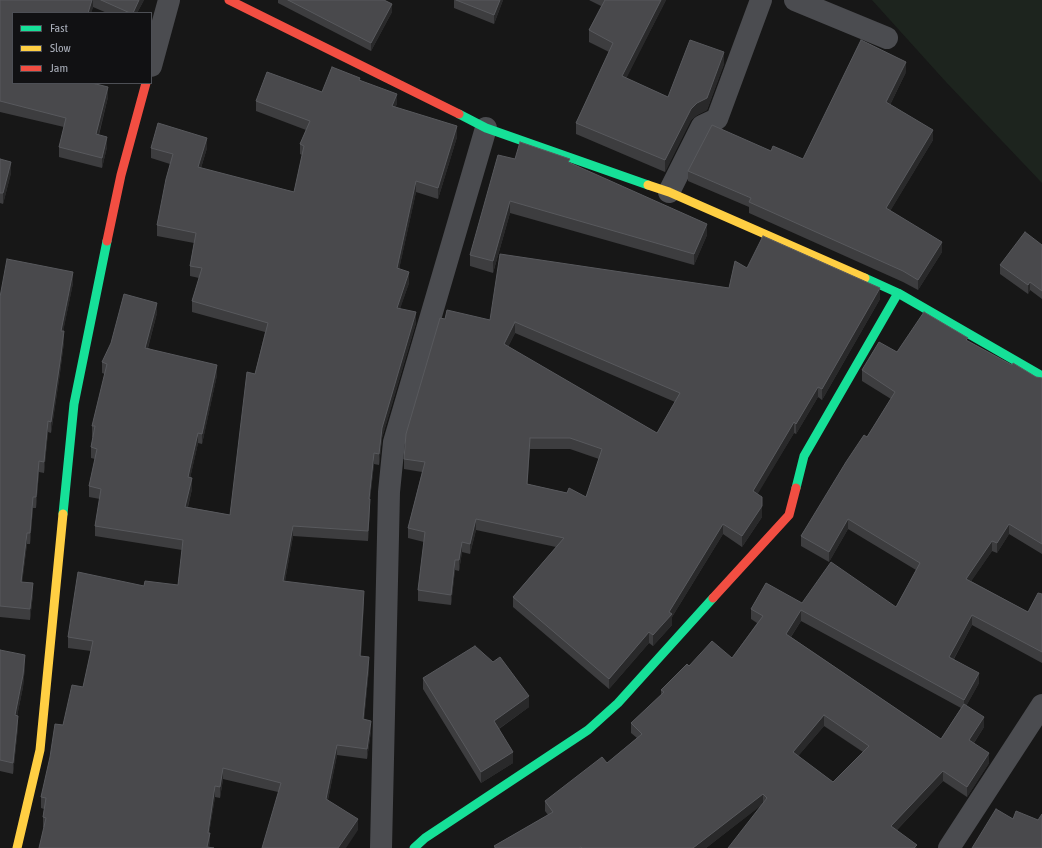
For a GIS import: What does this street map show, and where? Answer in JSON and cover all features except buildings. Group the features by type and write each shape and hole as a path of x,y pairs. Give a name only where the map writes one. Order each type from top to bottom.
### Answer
{"street":[{"path":"152,62 169,0"},
{"path":"230,0 486,128 669,192 898,293 1042,376"},
{"path":"669,192 702,126 717,119 761,0"},
{"path":"795,0 887,38"},
{"path":"17,848 40,750 74,404 121,175 146,84"},
{"path":"381,848 389,492 394,442 486,128"},
{"path":"414,848 425,838 588,730 618,703 790,515 804,456 898,293"},
{"path":"949,848 1042,705"}],"shaded area":[{"path":"872,0 1042,0 1042,183 946,82"}],"traffic: fast":[{"path":"459,114 486,128 648,185"},
{"path":"63,514 74,404 107,241"},
{"path":"865,278 898,293 1042,376"},
{"path":"796,488 804,456 898,293"},
{"path":"414,848 425,838 588,730 618,703 713,598"}],"traffic: slow":[{"path":"648,185 669,192 865,278"},
{"path":"17,848 40,750 63,514"}],"traffic: jam":[{"path":"229,0 459,114"},
{"path":"107,241 121,175 146,84"},
{"path":"713,598 789,515 796,488"}]}
